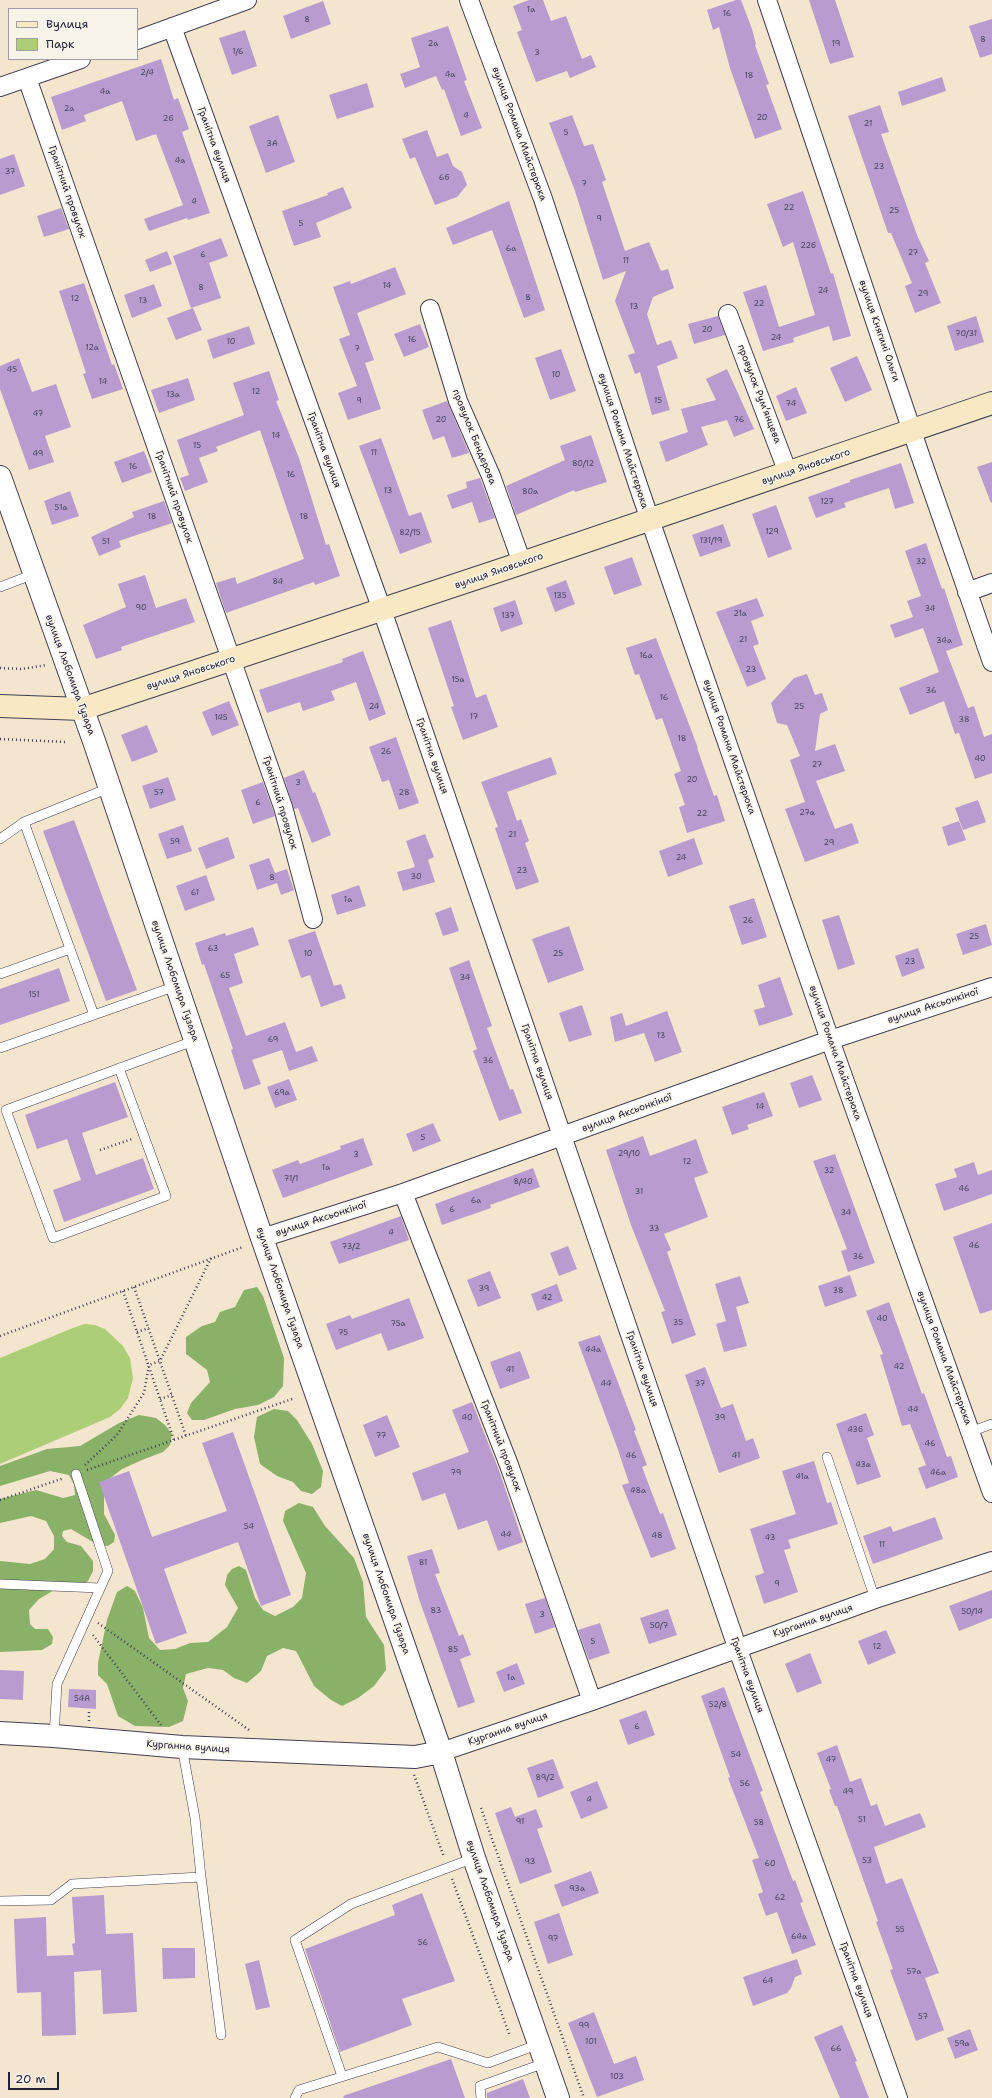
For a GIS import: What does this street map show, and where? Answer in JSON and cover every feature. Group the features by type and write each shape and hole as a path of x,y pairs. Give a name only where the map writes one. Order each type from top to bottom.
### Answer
{"main road":[{"name":"вулиця Яновського","path":"0,706 82,709 522,564 788,474 912,429 992,403"}],"street":[{"path":"138,40 247,0"},
{"name":"вулиця Романа Майстерюка","path":"469,0 543,199 650,520 830,1040 992,1493"},
{"name":"вулиця Княгині Ольги","path":"767,0 992,662"},
{"name":"Гранітна вулиця","path":"172,28 382,610 737,1647 898,2098"},
{"path":"0,88 79,60"},
{"name":"Гранітний провулок","path":"27,78 283,807 313,919"},
{"name":"провулок Бендерова","path":"430,309 458,401 491,476 522,564"},
{"name":"провулок Румʼянцева","path":"728,314 788,474"},
{"name":"вулиця Любомира Гузара","path":"0,478 82,709 176,986 196,1040 262,1238 441,1752 474,1858 558,2098"},
{"path":"967,592 992,583"},
{"name":"вулиця Аксьонкіної","path":"262,1238 403,1193 830,1040 992,987"},
{"name":"Гранітний провулок","path":"403,1193 509,1465 592,1701"},
{"name":"Курганна вулиця","path":"0,1733 182,1747 415,1757 441,1752 592,1701 737,1647 875,1599 992,1561"}],"lane":[{"path":"0,587 34,574"},
{"path":"0,839 24,822 109,788"},
{"path":"24,822 94,1015"},
{"path":"0,974 70,949"},
{"path":"0,1048 176,986"},
{"path":"119,1068 166,1196 53,1238 6,1110 119,1068 196,1040"},
{"path":"970,1432 992,1424"},
{"path":"827,1457 875,1599"},
{"path":"54,1736 57,1684 108,1571 76,1474"},
{"path":"0,1584 100,1588"},
{"path":"182,1747 195,1818 221,2035"},
{"path":"342,2076 294,1940 351,1904 474,1858"},
{"path":"0,1901 51,1900 72,1884 201,1877"},
{"path":"295,2098 299,2090 438,2047 488,2063 542,2053"},
{"path":"481,2098 480,2086 542,2053"}],"path":[{"path":"0,668 21,670 47,665"},
{"path":"0,739 66,742"},
{"path":"100,1150 144,1135"},
{"path":"0,1336 243,1247"},
{"path":"149,1365 160,1361 211,1258"},
{"path":"134,1287 186,1436"},
{"path":"123,1291 174,1440"},
{"path":"137,1332 149,1328"},
{"path":"76,1474 117,1435 144,1393 149,1365"},
{"path":"160,1399 172,1395"},
{"path":"0,1500 295,1398"},
{"path":"86,1620 166,1731"},
{"path":"86,1620 250,1731"},
{"path":"412,1769 510,2036"},
{"path":"479,1805 584,2098"}],"green space":[{"path":"257,1287 263,1296 284,1358 283,1386 274,1397 258,1405 235,1409 204,1420 192,1420 187,1413 191,1403 210,1382 207,1370 186,1354 186,1337 202,1326 215,1322 220,1312 235,1307 244,1290"},
{"path":"84,1324 95,1325 105,1329 123,1346 130,1358 133,1378 128,1398 120,1409 110,1417 0,1464 0,1358"},
{"path":"274,1409 288,1411 297,1420 312,1444 323,1471 321,1487 312,1494 301,1491 293,1482 277,1476 260,1464 254,1437 257,1417"},
{"path":"139,1415 156,1418 165,1425 172,1434 170,1445 163,1452 122,1469 104,1483 104,1514 115,1535 114,1542 108,1546 98,1545 71,1529 63,1531 62,1536 67,1542 81,1546 93,1561 93,1571 88,1581 75,1588 56,1589 39,1599 29,1610 30,1624 35,1629 48,1629 53,1637 52,1644 42,1650 0,1652 0,1561 30,1564 45,1559 54,1549 54,1536 46,1521 31,1516 0,1523 0,1499 36,1490 63,1498 75,1495 74,1485 69,1475 50,1471 0,1486 0,1466 47,1449 80,1446 119,1423"},
{"path":"299,1503 313,1507 325,1526 354,1558 363,1582 366,1617 384,1645 386,1670 374,1686 358,1698 342,1706 331,1700 314,1686 296,1651 283,1648 267,1656 261,1671 247,1683 234,1678 223,1670 208,1668 186,1674 183,1688 188,1701 183,1721 169,1727 135,1726 118,1716 107,1684 98,1675 98,1663 107,1620 117,1592 127,1586 135,1591 143,1608 149,1638 160,1650 175,1649 190,1643 208,1642 227,1627 238,1608 225,1585 227,1575 232,1569 239,1566 246,1570 255,1598 263,1610 275,1616 293,1607 302,1598 306,1573 283,1521 285,1511"}],"building":[{"path":"529,0 543,0 551,21 566,16 582,59 591,55 596,67 570,78 567,71 536,82 517,32 522,30 513,6"},
{"path":"736,0 741,0 752,29 755,45 769,84 766,85 782,129 755,139 730,68 719,27 713,30 707,10"},
{"path":"809,0 835,0 854,57 830,64"},
{"path":"323,1 331,24 291,39 283,16"},
{"path":"992,19 992,54 980,58 969,26"},
{"path":"448,26 467,80 464,81 482,128 461,136 444,89 442,90 436,76 405,88 400,74 420,67 411,38"},
{"path":"245,30 257,66 232,75 219,38"},
{"path":"161,59 174,100 178,98 189,129 182,132 210,213 188,220 187,218 149,231 144,219 183,205 156,134 136,141 122,101 84,115 86,121 62,130 51,97"},
{"path":"942,77 946,91 902,106 898,92"},
{"path":"367,83 374,107 337,119 329,95"},
{"path":"880,105 889,132 881,134 917,235 929,261 925,263 941,303 915,313 905,286 912,283 891,233 888,233 848,116"},
{"path":"278,115 295,162 266,173 249,126"},
{"path":"572,115 584,146 593,144 606,180 602,182 625,251 649,242 661,271 668,269 674,288 653,297 647,314 657,345 671,340 678,358 657,366 670,410 652,415 640,372 635,374 628,355 635,353 615,301 626,271 603,280 575,191 549,123"},
{"path":"427,130 437,157 448,153 453,166 462,172 467,185 457,197 435,205 415,157 410,159 402,139"},
{"path":"14,154 25,186 0,195 0,159"},
{"path":"343,187 352,208 316,223 321,237 294,246 282,211 328,195 327,193"},
{"path":"803,191 831,274 833,273 851,336 833,341 829,326 793,338 794,342 763,351 743,292 766,285 779,327 815,315 793,242 783,247 767,204"},
{"path":"509,201 545,310 524,318 492,230 453,245 446,228"},
{"path":"61,208 69,229 44,237 37,216"},
{"path":"221,238 228,256 209,263 221,298 191,308 173,256"},
{"path":"167,251 172,264 150,272 145,260"},
{"path":"395,267 406,294 357,313 374,360 365,363 381,409 348,420 338,393 357,386 339,339 350,335 333,287 350,281 351,284"},
{"path":"84,283 112,365 114,364 123,389 92,399 83,374 86,373 59,291"},
{"path":"154,284 162,306 132,318 124,295"},
{"path":"193,308 202,330 176,340 167,318"},
{"path":"718,316 725,335 694,344 688,324"},
{"path":"976,316 984,342 955,351 947,326"},
{"path":"420,324 429,347 404,357 394,334"},
{"path":"249,326 255,344 213,359 207,340"},
{"path":"561,349 576,391 550,400 535,358"},
{"path":"857,356 872,390 845,402 830,368"},
{"path":"19,358 32,392 56,384 71,427 45,436 54,462 29,470 0,389 0,366"},
{"path":"727,369 754,429 734,437 727,420 701,427 708,445 666,462 659,442 688,432 681,409 716,400 706,379"},
{"path":"269,371 279,400 276,401 299,458 326,545 329,544 340,576 315,585 314,582 226,613 216,583 235,577 237,584 304,559 260,430 216,447 218,451 199,458 208,482 185,491 180,478 189,475 177,440 244,415 233,383"},
{"path":"188,378 195,400 159,413 151,390"},
{"path":"796,387 807,413 786,421 776,396"},
{"path":"447,401 469,453 452,458 444,436 433,440 422,410"},
{"path":"591,435 607,482 575,492 574,490 516,515 506,486 565,460 560,446"},
{"path":"381,438 409,516 421,512 432,542 400,554 359,446"},
{"path":"144,451 152,472 122,483 114,462"},
{"path":"992,462 992,502 991,503 977,467"},
{"path":"901,463 914,503 895,509 889,488 844,503 846,507 816,518 808,497 850,482 850,480"},
{"path":"480,478 495,518 479,523 472,502 452,509 447,495 467,488 466,482"},
{"path":"70,491 79,516 52,525 44,501"},
{"path":"164,501 172,523 119,541 121,547 99,556 91,537 134,517 132,512"},
{"path":"776,505 792,549 768,558 752,514"},
{"path":"723,524 731,546 700,557 692,535"},
{"path":"926,543 942,589 944,588 963,645 946,651 968,708 974,706 984,737 992,734 992,773 975,779 959,733 955,734 944,701 910,715 899,688 939,672 923,628 895,638 890,625 913,617 907,601 921,596 905,551"},
{"path":"632,557 642,585 614,595 604,567"},
{"path":"145,575 156,608 186,598 195,622 121,647 122,650 96,659 83,625 126,607 118,584"},
{"path":"566,580 575,604 555,612 546,588"},
{"path":"757,598 764,616 751,621 759,644 753,646 766,679 747,687 716,612"},
{"path":"515,600 523,624 501,632 493,608"},
{"path":"451,620 476,698 486,694 498,727 463,740 451,707 454,706 428,628"},
{"path":"656,638 698,748 714,796 717,795 725,821 687,833 679,807 685,805 674,774 681,771 662,718 656,720 639,674 635,675 626,648"},
{"path":"363,651 386,714 369,721 356,682 331,691 335,700 303,711 300,702 267,713 259,690 343,662 342,659"},
{"path":"807,674 815,695 822,693 828,710 820,714 815,751 835,744 845,771 816,781 835,829 852,823 859,843 805,862 785,809 805,802 790,760 800,756 787,725 777,723 771,703 794,678"},
{"path":"229,701 239,725 212,736 202,712"},
{"path":"147,725 158,752 132,762 121,735"},
{"path":"396,737 419,803 399,810 389,780 382,782 369,747"},
{"path":"551,757 557,774 507,792 517,821 521,819 529,841 525,843 539,882 516,890 495,828 498,827 481,782"},
{"path":"304,770 313,793 315,792 331,835 312,843 298,808 294,809 284,778"},
{"path":"168,777 176,800 150,809 142,786"},
{"path":"263,782 275,816 253,824 241,790"},
{"path":"978,800 986,822 963,830 955,808"},
{"path":"74,820 137,990 106,1001 43,831"},
{"path":"959,821 966,840 948,846 942,827"},
{"path":"183,825 192,851 167,859 158,834"},
{"path":"425,834 434,857 428,860 435,882 403,891 397,872 415,867 406,841"},
{"path":"228,837 235,858 206,869 198,848"},
{"path":"694,838 703,864 668,877 659,851"},
{"path":"269,858 275,873 287,869 294,890 281,895 277,883 257,890 249,865"},
{"path":"206,875 215,900 185,911 176,886"},
{"path":"359,885 366,906 337,915 331,895"},
{"path":"754,898 767,937 742,945 729,906"},
{"path":"451,907 459,931 443,936 435,913"},
{"path":"839,915 855,964 838,970 822,920"},
{"path":"986,924 992,945 963,955 956,934"},
{"path":"569,926 584,970 548,983 532,939"},
{"path":"253,927 259,945 234,954 243,983 229,988 246,1036 285,1022 296,1052 312,1046 318,1061 289,1071 282,1050 252,1060 261,1084 244,1090 231,1050 233,1049 204,964 202,965 195,943 225,933 226,936"},
{"path":"315,931 334,986 341,984 346,998 321,1007 310,975 301,978 288,940"},
{"path":"918,948 925,968 902,977 895,956"},
{"path":"469,960 492,1026 487,1028 510,1090 513,1089 522,1113 499,1121 473,1051 477,1049 449,968"},
{"path":"59,968 70,1001 0,1025 0,989"},
{"path":"780,977 793,1015 759,1026 754,1010 765,1007 758,985"},
{"path":"582,1005 592,1035 569,1042 559,1013"},
{"path":"667,1011 682,1052 655,1062 644,1033 615,1042 610,1017 622,1013 626,1026"},
{"path":"812,1075 822,1100 799,1108 790,1083"},
{"path":"289,1079 297,1100 275,1108 267,1087"},
{"path":"115,1082 128,1117 82,1133 96,1175 143,1158 154,1189 64,1222 53,1190 81,1180 67,1139 37,1149 25,1115"},
{"path":"764,1092 773,1116 747,1125 749,1129 732,1135 722,1107"},
{"path":"433,1123 441,1141 413,1152 406,1134"},
{"path":"643,1136 650,1156 696,1139 708,1173 694,1178 708,1217 664,1234 671,1250 667,1252 696,1335 672,1344 661,1312 665,1311 631,1225 606,1150"},
{"path":"363,1138 373,1165 283,1198 272,1170 298,1160 300,1164 341,1149 340,1146"},
{"path":"835,1154 875,1263 848,1272 841,1251 847,1249 813,1161"},
{"path":"974,1162 978,1175 992,1170 992,1194 944,1211 935,1184 957,1177 954,1169"},
{"path":"533,1168 540,1187 490,1205 491,1208 442,1225 435,1204"},
{"path":"401,1216 409,1240 339,1264 330,1242"},
{"path":"992,1223 992,1310 980,1314 953,1237"},
{"path":"568,1246 577,1269 559,1276 550,1253"},
{"path":"490,1271 501,1298 478,1307 467,1280"},
{"path":"850,1275 857,1296 825,1307 818,1286"},
{"path":"740,1276 749,1303 736,1307 747,1346 724,1352 716,1324 726,1321 715,1284"},
{"path":"557,1284 563,1301 537,1311 531,1294"},
{"path":"409,1298 424,1338 388,1351 381,1333 336,1350 326,1324 350,1315 352,1319"},
{"path":"889,1302 922,1394 924,1393 947,1457 951,1456 958,1477 926,1489 918,1468 926,1465 910,1424 902,1426 880,1355 883,1354 866,1311"},
{"path":"600,1335 636,1430 634,1431 647,1465 642,1467 660,1514 663,1513 676,1549 651,1558 622,1485 629,1483 578,1342"},
{"path":"520,1351 530,1378 500,1389 490,1362"},
{"path":"705,1367 721,1408 733,1404 746,1441 753,1438 760,1458 719,1473 685,1375"},
{"path":"472,1402 500,1473 523,1542 498,1551 487,1520 458,1530 445,1493 422,1501 412,1473 469,1452 452,1410"},
{"path":"866,1413 874,1435 867,1438 881,1477 857,1485 836,1424"},
{"path":"387,1415 400,1447 375,1457 363,1425"},
{"path":"233,1432 291,1595 261,1606 238,1542 164,1569 187,1633 156,1644 99,1482 129,1471 152,1537 227,1511 202,1443"},
{"path":"814,1461 827,1503 831,1502 838,1524 788,1540 791,1548 784,1550 798,1592 764,1604 755,1576 764,1573 750,1529 796,1514 782,1471"},
{"path":"935,1517 943,1539 873,1564 863,1536 891,1526 893,1532"},
{"path":"432,1549 440,1573 435,1574 459,1636 463,1634 471,1655 460,1659 475,1702 458,1708 419,1599 407,1556"},
{"path":"992,1590 992,1618 959,1631 949,1606"},
{"path":"545,1598 555,1627 535,1634 525,1604"},
{"path":"668,1609 677,1635 649,1644 640,1618"},
{"path":"600,1623 610,1653 589,1660 578,1630"},
{"path":"886,1630 896,1653 868,1665 858,1641"},
{"path":"810,1653 822,1683 797,1693 785,1664"},
{"path":"517,1663 525,1684 504,1692 496,1672"},
{"path":"0,1670 24,1671 23,1700 0,1699"},
{"path":"724,1687 763,1791 760,1792 793,1881 795,1880 803,1902 800,1903 816,1945 792,1954 777,1912 766,1916 758,1894 763,1892 752,1860 759,1858 728,1778 730,1777 701,1696"},
{"path":"69,1689 96,1690 96,1709 68,1707"},
{"path":"646,1710 655,1735 628,1745 619,1720"},
{"path":"837,1745 850,1782 861,1778 871,1806 877,1804 885,1826 920,1813 926,1827 874,1847 886,1884 902,1878 939,1973 925,1978 944,2030 916,2041 890,1970 893,1969 876,1922 878,1921 837,1806 835,1806 829,1790 831,1789 817,1753"},
{"path":"553,1759 564,1788 538,1798 527,1768"},
{"path":"597,1781 608,1808 581,1819 570,1792"},
{"path":"511,1807 515,1817 536,1809 543,1827 537,1829 552,1872 520,1884 495,1813"},
{"path":"591,1871 599,1893 562,1907 554,1885"},
{"path":"422,1893 455,1981 402,1999 412,2025 340,2052 305,1949 395,1915 392,1905"},
{"path":"104,1895 106,1934 133,1933 137,2012 103,2014 101,1970 74,1972 76,2035 42,2036 41,1992 17,1993 14,1919 46,1917 47,1956 74,1955 72,1944 75,1943 72,1897"},
{"path":"559,1913 573,1955 548,1964 534,1922"},
{"path":"162,1948 195,1948 195,1978 163,1979"},
{"path":"797,1959 802,1974 795,1977 791,1988 787,1993 753,2006 743,1977"},
{"path":"259,1960 270,2007 256,2010 245,1964"},
{"path":"594,2012 614,2064 636,2056 644,2080 597,2097 568,2023"},
{"path":"842,2025 857,2061 855,2062 869,2098 840,2098 814,2037"},
{"path":"970,2029 978,2050 955,2059 947,2038"},
{"path":"451,2059 465,2098 344,2098 343,2096"},
{"path":"523,2079 530,2098 487,2098 487,2093"}]}
